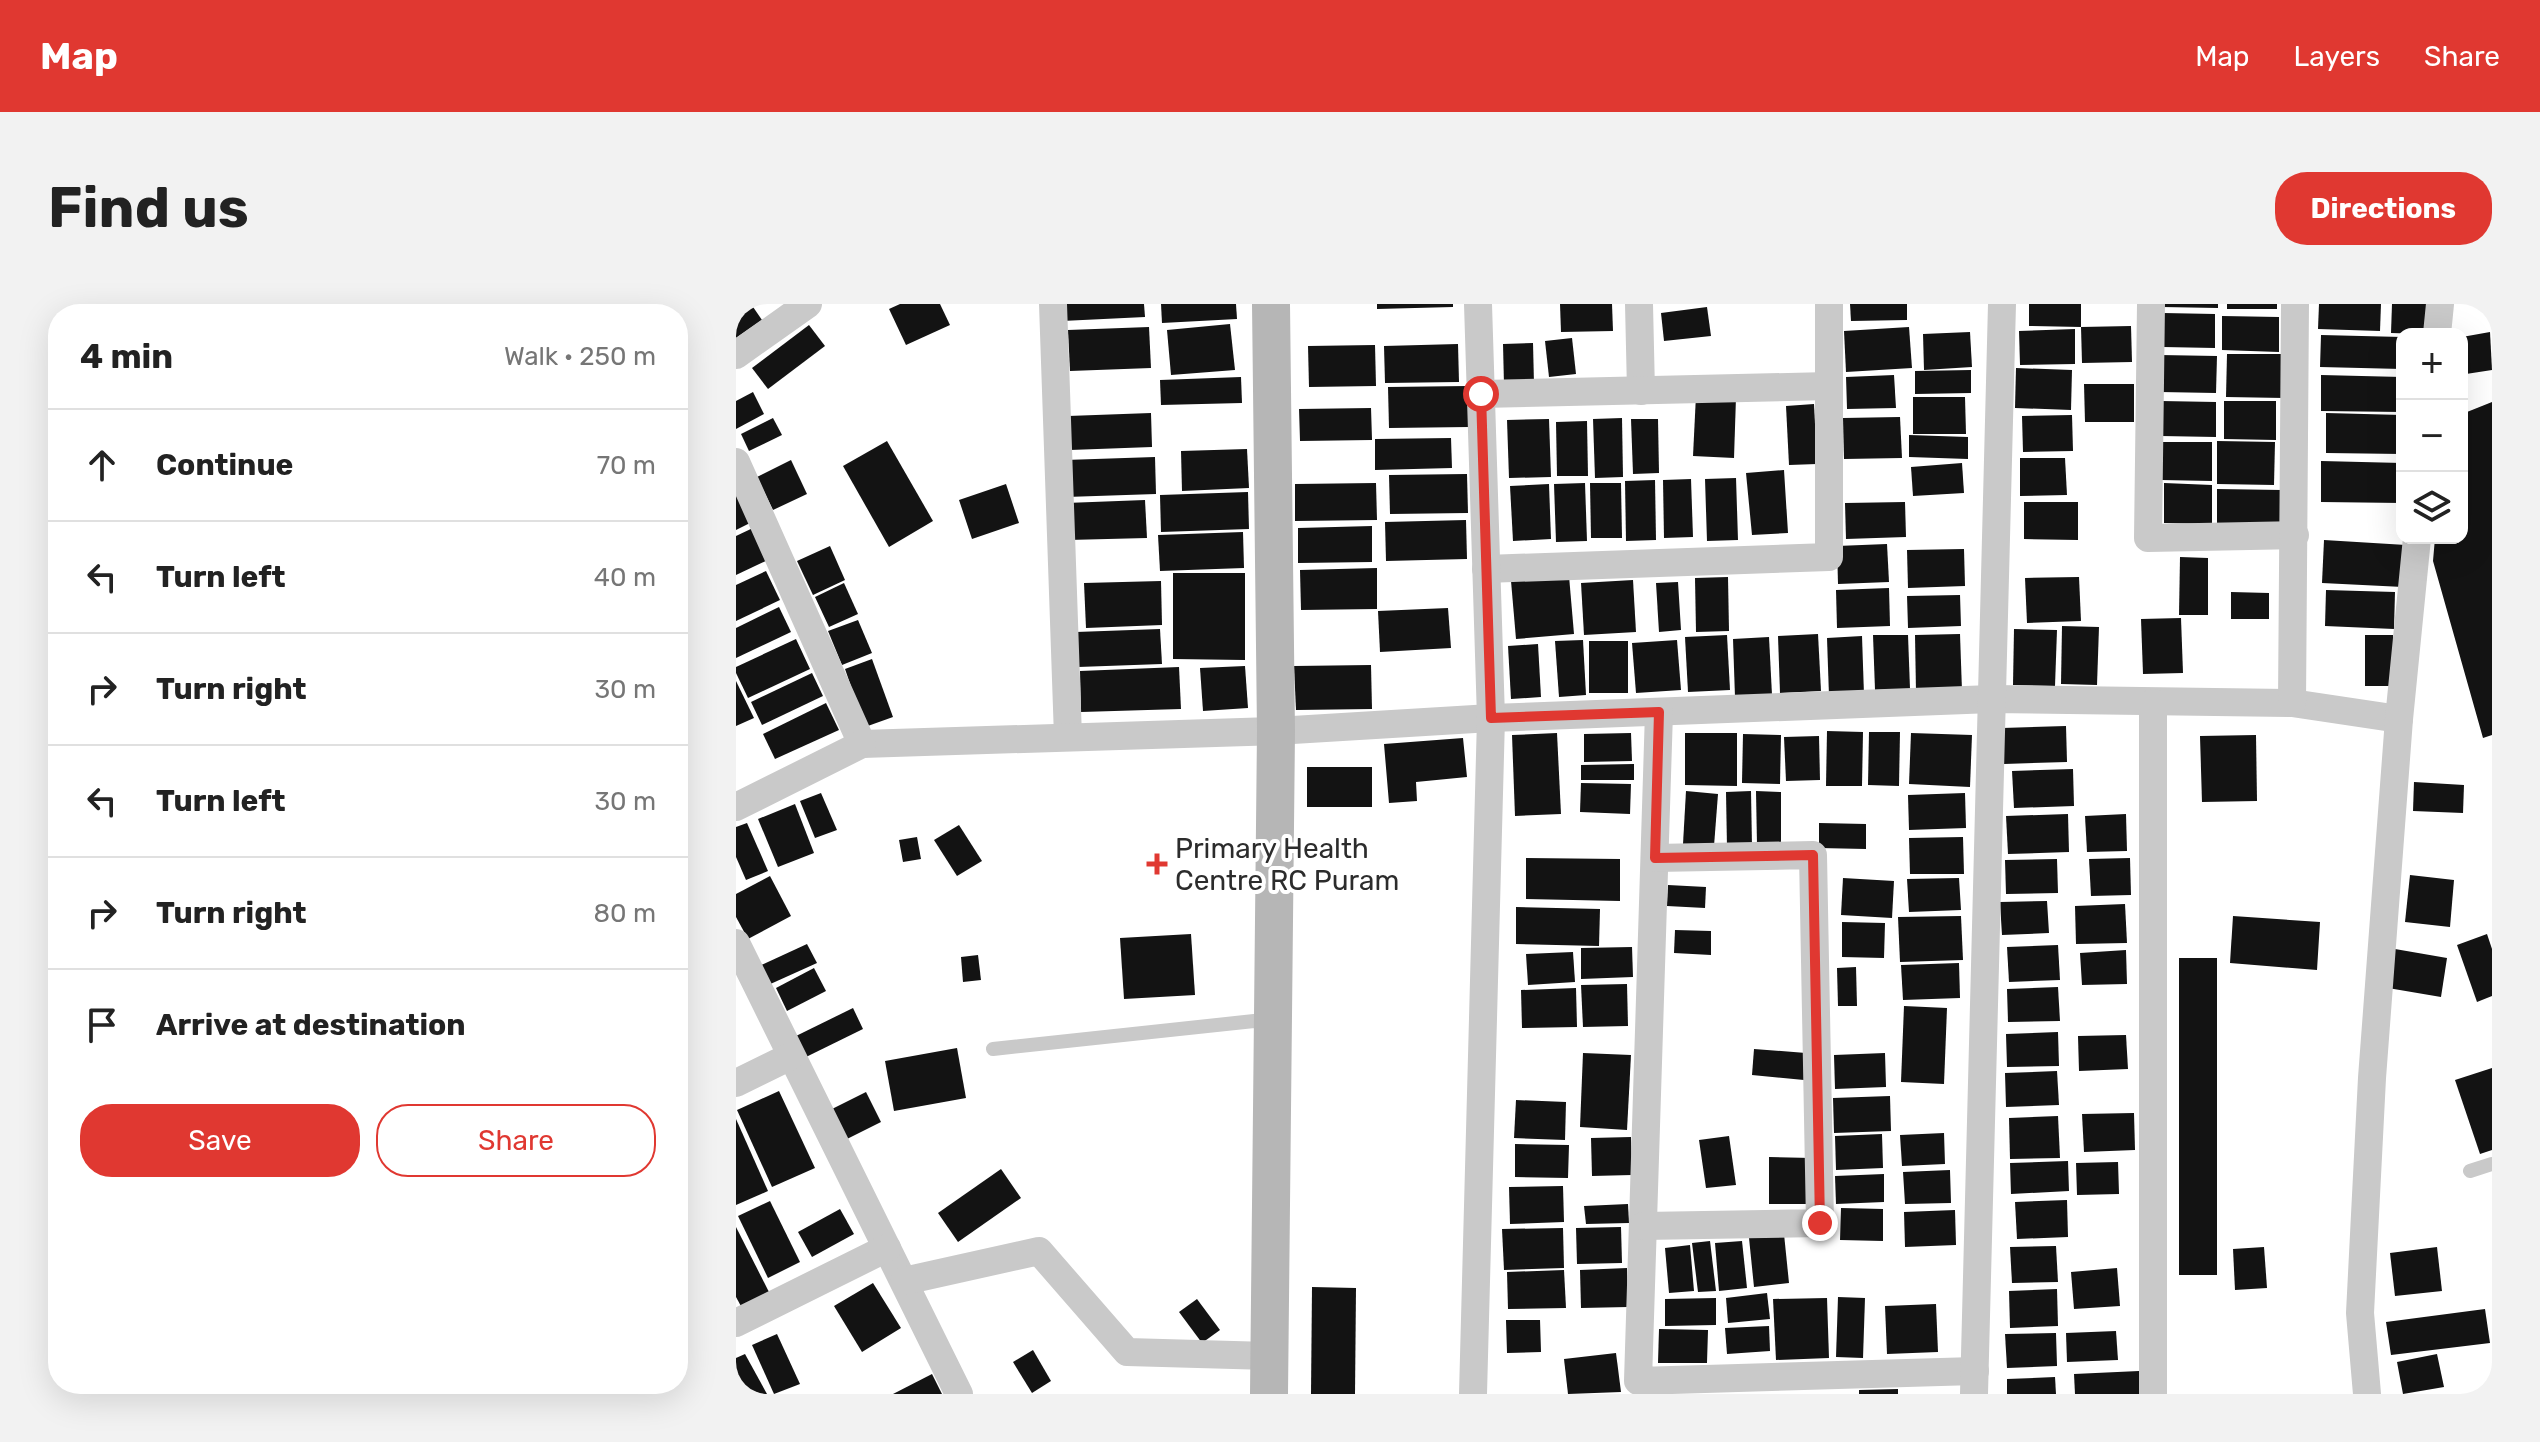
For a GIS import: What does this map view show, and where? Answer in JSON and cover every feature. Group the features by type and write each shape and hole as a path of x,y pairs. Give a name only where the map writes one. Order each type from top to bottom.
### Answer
{"street":[{"path":"736,355 808,304"},
{"path":"1053,304 1068,737"},
{"path":"1269,1394 1276,731 1271,304"},
{"path":"1473,1394 1491,718 1478,304"},
{"path":"1639,304 1641,391"},
{"path":"1486,569 1829,557 1829,304"},
{"path":"1659,712 1638,1381 1974,1383 2002,304"},
{"path":"2151,304 2148,538 2295,535"},
{"path":"2292,703 2295,304"},
{"path":"2438,328 2440,304"},
{"path":"1481,394 1829,386"},
{"path":"736,462 862,744"},
{"path":"2367,1394 2360,1313 2372,1078 2399,719 2416,544"},
{"path":"736,807 862,744 1276,731 1491,718 1992,699 2292,703 2399,719"},
{"path":"2153,703 2153,1394"},
{"path":"1643,1226 1820,1223 1813,855 1655,858"},
{"path":"736,943 959,1394"},
{"path":"736,1083 791,1056"},
{"path":"736,1323 887,1248"},
{"path":"904,1281 1039,1251 1127,1352 1269,1356"}],"lane":[{"path":"993,1049 1254,1021 1273,1022"},
{"path":"2470,1171 2492,1164"}],"building":[{"path":"736,304 751,304 762,320 736,338"},
{"path":"900,304 940,304 950,325 906,345 889,309"},
{"path":"1061,304 1144,304 1145,317 1062,321"},
{"path":"1161,304 1236,304 1237,319 1162,323"},
{"path":"1377,304 1453,304 1453,307 1377,309"},
{"path":"1560,304 1612,304 1613,331 1561,332"},
{"path":"1850,304 1907,304 1907,320 1851,321"},
{"path":"2029,304 2081,304 2081,327 2029,326"},
{"path":"2162,304 2218,304 2218,308 2162,307"},
{"path":"2227,304 2277,304 2277,309 2227,309"},
{"path":"2319,304 2381,304 2380,331 2318,329"},
{"path":"2392,304 2428,304 2427,328 2396,328 2396,333 2391,333"},
{"path":"1707,307 1711,336 1664,341 1661,313"},
{"path":"2163,313 2215,314 2215,348 2163,347"},
{"path":"2222,316 2279,317 2279,352 2222,350"},
{"path":"1230,324 1235,370 1171,375 1167,330"},
{"path":"809,325 825,346 768,389 752,368"},
{"path":"2131,326 2132,362 2082,363 2081,327"},
{"path":"1149,327 1151,368 1070,371 1068,330"},
{"path":"1909,327 1912,368 1846,372 1844,331"},
{"path":"2075,329 2075,364 2020,365 2019,331"},
{"path":"1970,332 1972,367 1924,370 1923,334"},
{"path":"2490,332 2492,370 2468,374 2468,336"},
{"path":"2321,335 2396,337 2396,369 2320,367"},
{"path":"1572,338 1576,374 1549,377 1545,341"},
{"path":"1533,343 1534,384 1504,385 1503,344"},
{"path":"1458,344 1459,382 1385,383 1384,346"},
{"path":"1375,345 1376,386 1309,387 1308,346"},
{"path":"2227,354 2284,354 2284,398 2226,397"},
{"path":"2160,355 2217,356 2216,393 2160,392"},
{"path":"2016,368 2072,370 2071,410 2015,408"},
{"path":"1971,370 1971,393 1915,394 1915,371"},
{"path":"1894,375 1896,408 1847,409 1846,377"},
{"path":"2321,375 2396,377 2396,412 2321,411"},
{"path":"1241,377 1242,403 1161,405 1160,380"},
{"path":"2084,384 2134,384 2134,422 2085,422"},
{"path":"1468,386 1469,427 1389,428 1388,387"},
{"path":"753,392 764,414 736,429 736,401"},
{"path":"1696,395 1736,397 1734,458 1693,456"},
{"path":"1913,397 1965,397 1966,434 1913,434"},
{"path":"2161,401 2216,402 2216,437 2161,436"},
{"path":"2224,401 2276,401 2276,440 2224,439"},
{"path":"2492,402 2492,735 2483,738 2433,561 2434,544 2468,544 2468,412"},
{"path":"1814,404 1817,464 1789,465 1786,406"},
{"path":"1371,408 1372,440 1300,441 1299,409"},
{"path":"1151,413 1152,447 1070,450 1068,416"},
{"path":"2326,413 2396,415 2396,454 2326,453"},
{"path":"2072,415 2073,451 2023,452 2022,416"},
{"path":"1900,417 1902,458 1844,459 1843,418"},
{"path":"773,418 782,435 749,451 741,434"},
{"path":"1622,418 1623,477 1595,478 1593,419"},
{"path":"1549,419 1551,477 1509,478 1507,420"},
{"path":"1631,419 1658,419 1659,473 1633,474"},
{"path":"1587,421 1588,476 1557,476 1556,422"},
{"path":"1909,435 1968,437 1968,459 1909,457"},
{"path":"1451,438 1452,468 1375,470 1375,439"},
{"path":"887,441 933,521 889,547 843,466"},
{"path":"2217,441 2275,442 2274,485 2217,484"},
{"path":"2162,442 2212,442 2212,481 2161,480"},
{"path":"1247,449 1249,488 1182,491 1181,451"},
{"path":"1155,457 1156,494 1066,497 1065,460"},
{"path":"2020,458 2065,458 2067,495 2020,496"},
{"path":"791,460 807,494 773,510 757,477"},
{"path":"2321,461 2396,463 2396,503 2321,502"},
{"path":"1962,463 1964,493 1913,496 1911,467"},
{"path":"1784,470 1788,533 1752,535 1746,473"},
{"path":"1467,474 1468,513 1390,514 1389,475"},
{"path":"1736,478 1738,540 1707,541 1705,479"},
{"path":"1691,479 1693,537 1664,538 1663,480"},
{"path":"1655,480 1656,540 1626,541 1625,481"},
{"path":"1376,483 1377,520 1295,521 1295,484"},
{"path":"1585,483 1587,541 1556,542 1554,484"},
{"path":"1590,483 1621,483 1622,538 1591,538"},
{"path":"2164,483 2212,485 2212,524 2164,523"},
{"path":"1006,484 1019,523 972,539 959,500"},
{"path":"1549,484 1551,539 1513,541 1510,486"},
{"path":"2217,489 2282,490 2281,527 2217,526"},
{"path":"736,492 754,521 736,530"},
{"path":"1248,492 1249,529 1161,532 1160,495"},
{"path":"1145,500 1147,538 1068,540 1066,503"},
{"path":"1905,502 1906,537 1846,539 1845,503"},
{"path":"2024,502 2078,502 2078,540 2024,539"},
{"path":"1466,520 1467,559 1386,561 1385,522"},
{"path":"1372,526 1372,562 1298,563 1298,528"},
{"path":"755,527 770,559 736,575 736,536"},
{"path":"1243,532 1244,568 1160,571 1158,535"},
{"path":"2324,540 2406,545 2403,587 2322,583"},
{"path":"1887,544 1889,582 1838,584 1837,546"},
{"path":"830,546 845,580 813,595 797,561"},
{"path":"1964,549 1965,586 1908,588 1907,550"},
{"path":"2180,557 2208,558 2208,615 2179,615"},
{"path":"1377,568 1377,609 1301,610 1300,570"},
{"path":"766,571 780,600 736,621 736,585"},
{"path":"1173,573 1245,573 1245,660 1173,659"},
{"path":"1569,576 1574,634 1516,639 1511,581"},
{"path":"1728,577 1729,631 1696,632 1695,578"},
{"path":"2079,577 2081,621 2027,623 2025,578"},
{"path":"1633,580 1636,632 1584,635 1581,583"},
{"path":"1161,581 1162,625 1086,628 1084,583"},
{"path":"1678,582 1681,630 1659,632 1656,583"},
{"path":"844,583 858,614 829,627 815,597"},
{"path":"1889,588 1890,626 1837,628 1836,590"},
{"path":"2326,590 2395,592 2394,629 2325,626"},
{"path":"2231,592 2269,593 2269,619 2231,619"},
{"path":"1960,595 1961,626 1908,628 1907,596"},
{"path":"779,607 791,632 736,658 736,628"},
{"path":"1448,608 1451,648 1380,652 1378,611"},
{"path":"2181,618 2183,673 2143,674 2141,619"},
{"path":"858,620 872,653 842,665 828,631"},
{"path":"2062,626 2099,627 2097,685 2061,684"},
{"path":"1160,629 1162,664 1078,667 1076,632"},
{"path":"2014,629 2057,630 2055,686 2013,685"},
{"path":"1818,634 1821,691 1780,693 1778,636"},
{"path":"1960,634 1962,691 1916,692 1915,635"},
{"path":"1727,635 1730,690 1688,692 1685,637"},
{"path":"1873,635 1908,635 1910,689 1875,690"},
{"path":"2365,635 2393,635 2393,686 2365,686"},
{"path":"1862,636 1864,695 1829,696 1827,638"},
{"path":"1769,637 1772,695 1735,697 1733,639"},
{"path":"796,639 810,669 748,698 736,667"},
{"path":"1583,640 1586,695 1559,697 1555,641"},
{"path":"1677,640 1681,690 1636,693 1632,643"},
{"path":"1589,641 1628,641 1628,693 1589,693"},
{"path":"1538,644 1541,697 1511,699 1508,646"},
{"path":"872,659 893,717 865,727 845,669"},
{"path":"1371,665 1372,709 1296,710 1294,666"},
{"path":"1245,666 1248,708 1203,711 1200,668"},
{"path":"1179,667 1181,709 1081,712 1080,671"},
{"path":"812,673 823,696 762,725 751,702"},
{"path":"736,681 754,718 736,726"},
{"path":"826,703 839,730 775,759 763,734"},
{"path":"2066,726 2067,762 2004,764 2002,728"},
{"path":"1827,731 1863,732 1862,786 1826,786"},
{"path":"1869,732 1900,732 1899,786 1868,785"},
{"path":"1557,733 1561,814 1515,816 1512,735"},
{"path":"1631,733 1632,761 1584,762 1584,734"},
{"path":"1685,733 1737,733 1737,786 1685,785"},
{"path":"1911,733 1972,735 1970,787 1909,784"},
{"path":"1743,734 1781,735 1780,784 1742,783"},
{"path":"2256,735 2257,801 2202,802 2200,736"},
{"path":"1819,736 1820,780 1786,781 1784,737"},
{"path":"1463,738 1467,777 1416,782 1417,801 1389,803 1384,744"},
{"path":"1634,764 1634,780 1581,780 1581,765"},
{"path":"1307,767 1372,767 1372,807 1307,807"},
{"path":"2073,769 2074,806 2014,808 2012,771"},
{"path":"2414,782 2464,785 2463,813 2413,811"},
{"path":"1581,783 1631,784 1630,814 1580,812"},
{"path":"1686,791 1718,794 1714,846 1683,844"},
{"path":"1751,791 1752,847 1727,848 1726,792"},
{"path":"1756,791 1781,792 1781,845 1757,845"},
{"path":"821,793 837,830 815,838 800,801"},
{"path":"1965,793 1966,828 1909,830 1908,795"},
{"path":"795,804 814,853 778,867 758,819"},
{"path":"2068,814 2069,852 2008,854 2006,816"},
{"path":"2126,814 2127,851 2087,852 2085,816"},
{"path":"747,823 768,871 746,880 736,857 736,827"},
{"path":"1819,823 1866,824 1866,849 1819,848"},
{"path":"959,825 982,861 957,876 934,840"},
{"path":"917,837 921,859 903,862 899,840"},
{"path":"1963,837 1964,874 1910,874 1909,838"},
{"path":"1526,858 1620,859 1620,901 1526,899"},
{"path":"2130,858 2131,895 2091,896 2089,859"},
{"path":"2057,859 2058,893 2006,894 2005,860"},
{"path":"2410,875 2454,880 2450,927 2405,922"},
{"path":"770,876 791,916 748,939 736,917 736,894"},
{"path":"1843,878 1894,881 1892,918 1841,915"},
{"path":"1959,878 1961,910 1909,912 1907,879"},
{"path":"1668,885 1706,887 1705,908 1667,906"},
{"path":"2047,901 2049,933 2002,935 2000,902"},
{"path":"2125,904 2127,943 2076,944 2075,906"},
{"path":"1516,907 1600,909 1599,946 1516,944"},
{"path":"1961,916 1963,960 1900,962 1898,917"},
{"path":"2233,916 2320,922 2317,970 2230,963"},
{"path":"1842,922 1885,923 1884,958 1842,957"},
{"path":"1675,930 1711,931 1711,955 1674,953"},
{"path":"1191,934 1195,995 1124,999 1120,938"},
{"path":"2487,934 2492,949 2492,996 2477,1002 2457,945"},
{"path":"807,944 817,963 766,986 757,967"},
{"path":"2058,945 2060,980 2009,982 2007,947"},
{"path":"1632,947 1633,977 1581,979 1581,948"},
{"path":"2395,949 2447,958 2441,997 2388,988"},
{"path":"2126,950 2127,984 2082,985 2080,953"},
{"path":"1573,952 1575,982 1528,985 1526,954"},
{"path":"978,955 981,980 963,982 961,957"},
{"path":"2179,958 2217,958 2217,1275 2179,1275"},
{"path":"1959,963 1960,998 1903,1000 1901,965"},
{"path":"1856,967 1857,1006 1838,1006 1837,968"},
{"path":"814,968 826,991 787,1011 776,988"},
{"path":"1627,984 1628,1026 1583,1027 1581,985"},
{"path":"2058,987 2060,1021 2008,1022 2007,989"},
{"path":"1576,988 1577,1027 1522,1028 1521,990"},
{"path":"1904,1006 1947,1008 1944,1084 1901,1082"},
{"path":"853,1008 863,1029 806,1057 796,1036"},
{"path":"2058,1032 2059,1066 2007,1067 2006,1034"},
{"path":"2126,1035 2128,1069 2079,1071 2078,1036"},
{"path":"957,1048 966,1098 894,1111 885,1061"},
{"path":"1754,1049 1806,1053 1804,1080 1752,1075"},
{"path":"1583,1053 1631,1055 1627,1130 1580,1127"},
{"path":"1885,1053 1886,1087 1835,1089 1834,1055"},
{"path":"2492,1068 2492,1150 2480,1154 2455,1080"},
{"path":"2057,1071 2059,1105 2006,1107 2005,1073"},
{"path":"779,1091 815,1168 772,1187 737,1110"},
{"path":"866,1092 881,1122 843,1141 828,1111"},
{"path":"1890,1096 1891,1131 1834,1133 1833,1098"},
{"path":"1516,1100 1566,1102 1565,1140 1514,1138"},
{"path":"2134,1113 2135,1150 2084,1152 2082,1114"},
{"path":"2058,1116 2060,1158 2010,1159 2009,1118"},
{"path":"736,1119 768,1191 736,1205"},
{"path":"1944,1133 1945,1164 1902,1166 1900,1135"},
{"path":"1882,1134 1883,1168 1836,1170 1835,1136"},
{"path":"1729,1136 1736,1185 1706,1188 1699,1140"},
{"path":"1631,1137 1632,1175 1592,1176 1591,1138"},
{"path":"1515,1144 1569,1145 1568,1178 1515,1177"},
{"path":"1769,1157 1812,1158 1812,1204 1769,1204"},
{"path":"2068,1161 2069,1191 2011,1194 2010,1163"},
{"path":"2118,1162 2119,1194 2077,1195 2076,1163"},
{"path":"1001,1169 1021,1198 958,1242 938,1213"},
{"path":"1950,1170 1951,1203 1905,1204 1903,1172"},
{"path":"1884,1174 1884,1202 1836,1204 1835,1176"},
{"path":"1563,1186 1564,1222 1510,1224 1509,1187"},
{"path":"2067,1200 2068,1237 2017,1239 2015,1202"},
{"path":"770,1201 800,1262 768,1278 738,1216"},
{"path":"1628,1204 1629,1223 1586,1224 1584,1206"},
{"path":"1841,1208 1883,1209 1883,1241 1840,1240"},
{"path":"840,1209 854,1234 812,1257 798,1232"},
{"path":"1955,1210 1956,1245 1905,1247 1904,1212"},
{"path":"736,1227 770,1294 742,1308 736,1297"},
{"path":"1621,1227 1622,1263 1577,1264 1576,1228"},
{"path":"1563,1228 1564,1268 1504,1270 1502,1229"},
{"path":"1784,1234 1789,1283 1754,1287 1749,1238"},
{"path":"1710,1241 1716,1291 1698,1292 1692,1243"},
{"path":"1742,1241 1747,1288 1719,1291 1715,1243"},
{"path":"1690,1245 1694,1291 1669,1293 1665,1248"},
{"path":"2056,1246 2058,1282 2012,1283 2010,1247"},
{"path":"2264,1247 2267,1288 2235,1290 2233,1249"},
{"path":"2437,1247 2442,1291 2395,1296 2390,1253"},
{"path":"1627,1268 1628,1307 1581,1308 1580,1270"},
{"path":"2117,1268 2120,1306 2074,1309 2071,1272"},
{"path":"1564,1270 1566,1308 1508,1309 1507,1272"},
{"path":"873,1283 901,1328 862,1352 834,1306"},
{"path":"1312,1287 1356,1288 1355,1394 1311,1394"},
{"path":"2057,1289 2058,1326 2010,1328 2009,1291"},
{"path":"1767,1293 1770,1319 1728,1323 1726,1298"},
{"path":"1838,1297 1865,1298 1863,1358 1836,1357"},
{"path":"1716,1298 1716,1325 1665,1326 1665,1299"},
{"path":"1827,1298 1829,1358 1776,1360 1773,1299"},
{"path":"1197,1299 1220,1330 1202,1343 1179,1312"},
{"path":"1936,1304 1938,1352 1887,1354 1885,1306"},
{"path":"2485,1309 2490,1343 2391,1355 2386,1322"},
{"path":"1506,1320 1540,1320 1541,1352 1507,1353"},
{"path":"1769,1326 1770,1351 1727,1354 1725,1328"},
{"path":"1659,1329 1708,1330 1707,1363 1658,1363"},
{"path":"2116,1331 2118,1360 2067,1362 2066,1333"},
{"path":"2056,1333 2057,1366 2007,1368 2005,1334"},
{"path":"777,1334 800,1384 774,1394 752,1345"},
{"path":"1033,1350 1051,1381 1032,1393 1013,1362"},
{"path":"1616,1353 1621,1392 1568,1394 1564,1359"},
{"path":"745,1354 767,1394 736,1394 736,1358"},
{"path":"2437,1354 2444,1387 2403,1394 2397,1362"},
{"path":"2139,1371 2140,1394 2075,1394 2074,1374"},
{"path":"932,1374 942,1394 893,1394"},
{"path":"2055,1377 2056,1394 2007,1394 2007,1379"},
{"path":"1898,1389 1898,1394 1859,1394 1859,1390"}],"place":[{"name":"Primary Health Centre RC Puram","path":"1157,864"}],"route":[{"path":"1481,394 1491,718 1659,712 1655,858 1813,855 1820,1223"}]}
